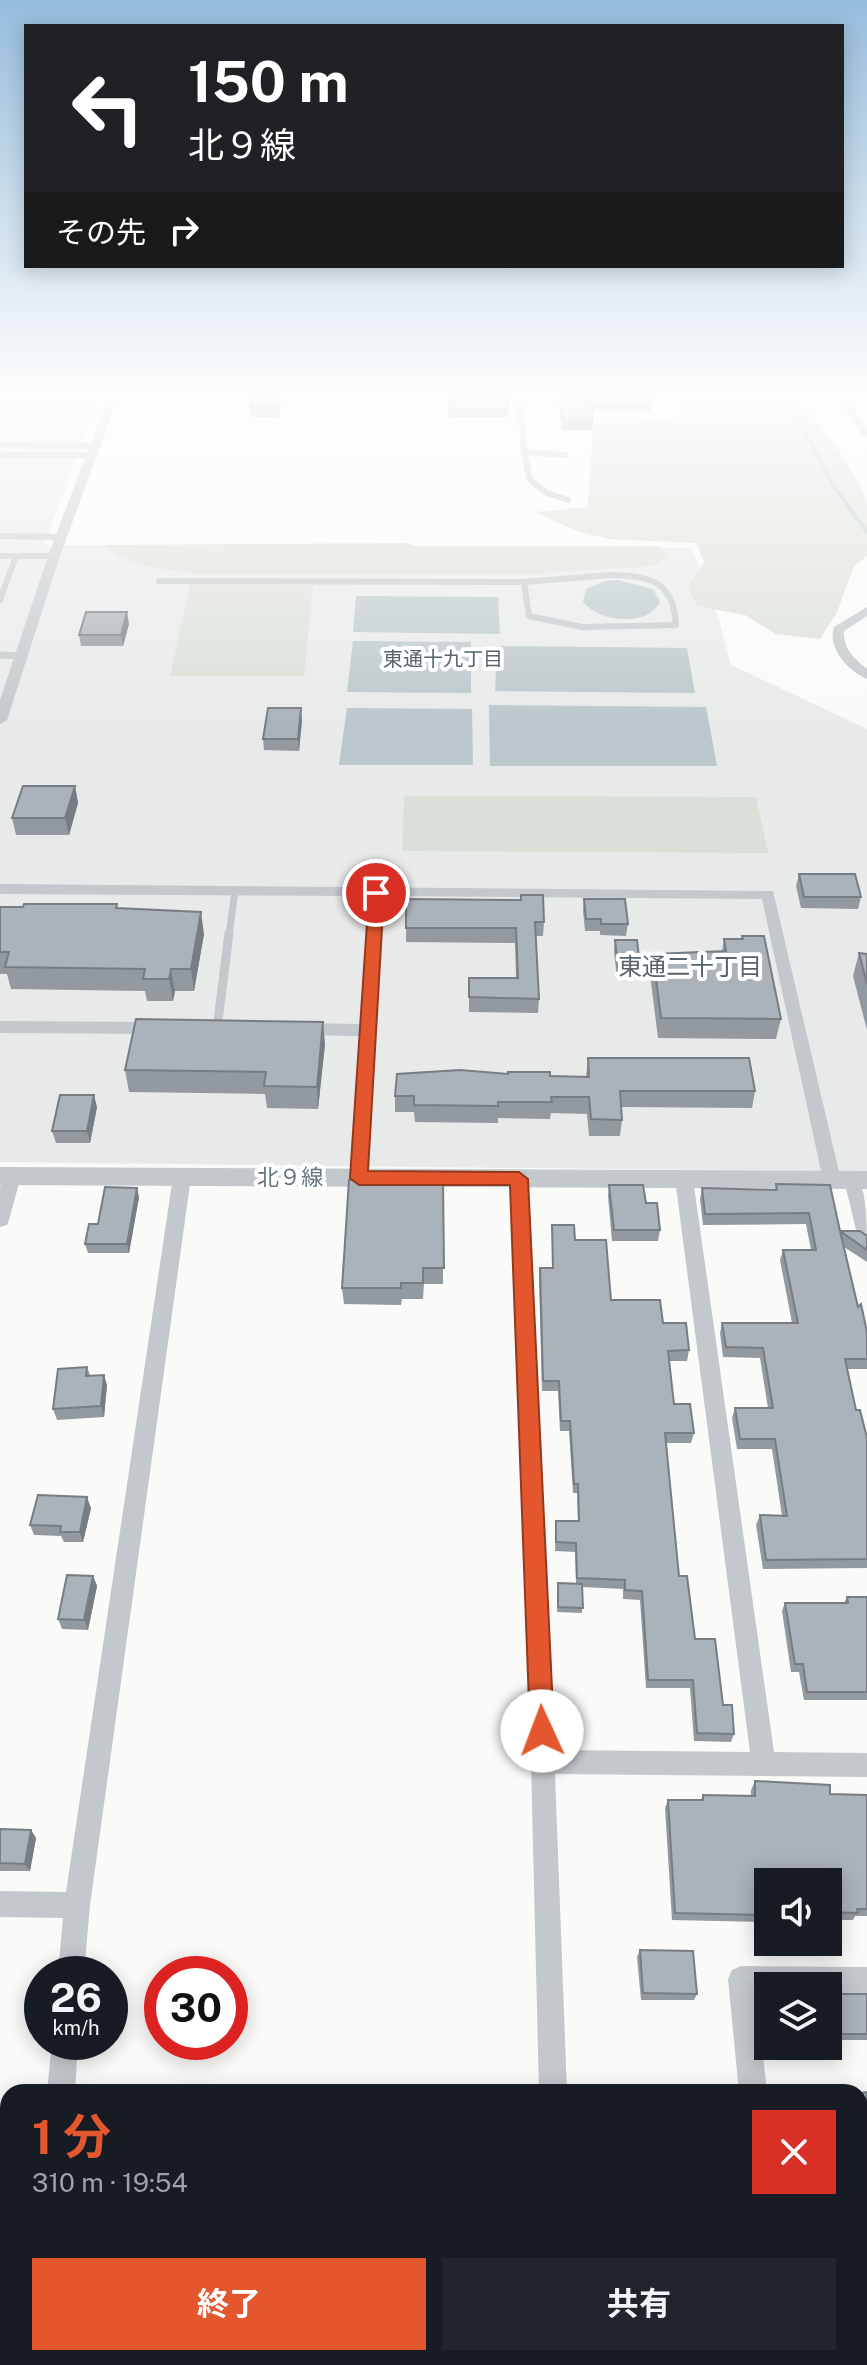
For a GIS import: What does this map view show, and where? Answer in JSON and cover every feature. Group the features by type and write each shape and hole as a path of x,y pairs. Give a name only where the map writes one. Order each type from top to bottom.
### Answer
{"street":[{"path":"0,720 73,505"},
{"path":"864,612 838,630 836,641 841,651 867,675"},
{"path":"0,889 768,894 867,1238"},
{"path":"359,1178 376,893"},
{"path":"0,1027 171,1028"},
{"path":"278,1029 368,1030"},
{"path":"0,1220 6,1176"},
{"name":"北９線","path":"6,1176 851,1180"},
{"path":"73,1956 77,1905 182,1177"},
{"path":"519,1179 553,2084"},
{"path":"684,1179 764,1764"},
{"path":"543,1762 867,1765"},
{"path":"0,1904 77,1905"},
{"path":"752,2084 741,1979 867,1980"},
{"path":"62,2084 64,2060"}],"lane":[{"path":"0,536 61,537"},
{"path":"0,556 54,556"},
{"path":"0,600 16,556"},
{"path":"159,581 524,582 610,575 653,580 675,603 676,625 622,627 546,623 529,616 524,582"},
{"path":"0,655 21,656"},
{"path":"217,1029 235,891"}],"shaded area":[{"path":"0,505 59,505 44,545 692,548 719,620 731,665 867,729 867,1172 0,1162"},
{"path":"867,505 867,556 854,566 837,612 820,639 776,634 745,615 697,606 688,587 704,562 696,543 608,539 577,531 535,512 588,507"},
{"path":"407,543 415,546 659,546 668,556 652,566 528,574 203,574 137,563 101,545"},
{"path":"618,580 653,589 660,602 645,616 623,619 600,614 583,602 586,589 605,581"},
{"path":"190,584 313,584 304,676 170,676"},
{"path":"356,596 498,597 500,634 353,632"},
{"path":"353,641 471,642 471,693 347,692"},
{"path":"497,646 687,648 695,693 495,691"},
{"path":"489,705 706,707 717,766 490,766"},
{"path":"347,708 472,709 473,765 339,765"},
{"path":"404,796 756,797 768,853 402,851"}],"building":[{"path":"86,612 127,612 121,635 79,635"},
{"path":"268,708 301,708 298,739 263,739"},
{"path":"23,786 75,786 65,818 12,818"},
{"path":"799,874 855,874 861,897 804,897"},
{"path":"521,895 543,895 544,922 535,922 539,999 469,997 469,978 518,978 516,928 406,928 406,899 521,900"},
{"path":"584,899 625,899 628,924 601,924 601,919 586,919"},
{"path":"24,904 117,904 116,908 201,912 191,969 171,969 169,979 143,979 145,969 5,967 9,952 0,952 0,907 23,907"},
{"path":"742,936 764,936 781,1019 661,1018 653,954 726,951 724,939 743,939"},
{"path":"615,940 637,940 640,967 618,967"},
{"path":"859,953 867,954 867,984"},
{"path":"136,1019 323,1022 317,1087 264,1086 266,1072 125,1070"},
{"path":"588,1058 749,1058 755,1091 620,1091 622,1120 591,1119 589,1097 551,1097 552,1102 498,1102 498,1106 414,1105 414,1096 395,1096 397,1074 460,1070 508,1074 550,1072 550,1076 589,1077"},
{"path":"60,1095 94,1095 87,1131 52,1131"},
{"path":"349,1180 443,1180 444,1268 423,1268 423,1283 401,1283 401,1288 342,1288"},
{"path":"776,1184 830,1185 858,1307 861,1304 867,1332 867,1359 845,1359 856,1410 860,1410 867,1438 867,1559 766,1560 760,1515 787,1516 775,1439 740,1439 735,1408 773,1408 763,1348 726,1347 722,1323 798,1323 783,1250 816,1250 809,1213 705,1214 702,1188 777,1190"},
{"path":"609,1185 643,1185 646,1203 657,1203 660,1230 614,1230"},
{"path":"105,1187 137,1188 127,1244 85,1244 89,1224 98,1224"},
{"path":"552,1225 574,1225 575,1240 606,1240 611,1300 660,1300 663,1323 686,1323 689,1350 668,1351 674,1404 690,1404 694,1433 665,1433 679,1576 687,1576 695,1639 715,1639 723,1705 732,1705 734,1734 697,1733 693,1680 648,1680 642,1591 625,1590 625,1580 577,1578 576,1543 556,1542 556,1521 579,1521 570,1421 561,1421 559,1381 543,1381 540,1268 553,1268"},
{"path":"840,1231 860,1231 867,1236 867,1250"},
{"path":"87,1367 86,1376 104,1375 101,1406 53,1409 58,1369"},
{"path":"38,1495 87,1497 80,1532 60,1532 61,1526 30,1525"},
{"path":"67,1575 93,1576 84,1620 58,1619"},
{"path":"558,1583 582,1584 583,1608 558,1607"},
{"path":"847,1597 867,1597 867,1692 807,1692 803,1664 795,1664 785,1603 848,1603"},
{"path":"755,1781 830,1785 830,1794 867,1795 867,1909 857,1909 858,1913 842,1912 842,1868 754,1868 754,1915 675,1913 668,1800 703,1800 703,1795 755,1796"},
{"path":"0,1829 31,1830 25,1864 0,1863"},
{"path":"640,1950 693,1951 697,1994 643,1993"},
{"path":"842,1994 867,1994 867,2034 842,2034"}],"waterway":[{"path":"848,505 867,532"}],"district":[{"name":"東通十九丁目","path":"443,659"},
{"name":"東通二十丁目","path":"690,967"}],"route":[{"path":"376,893 359,1178 519,1179 542,1731"}]}
